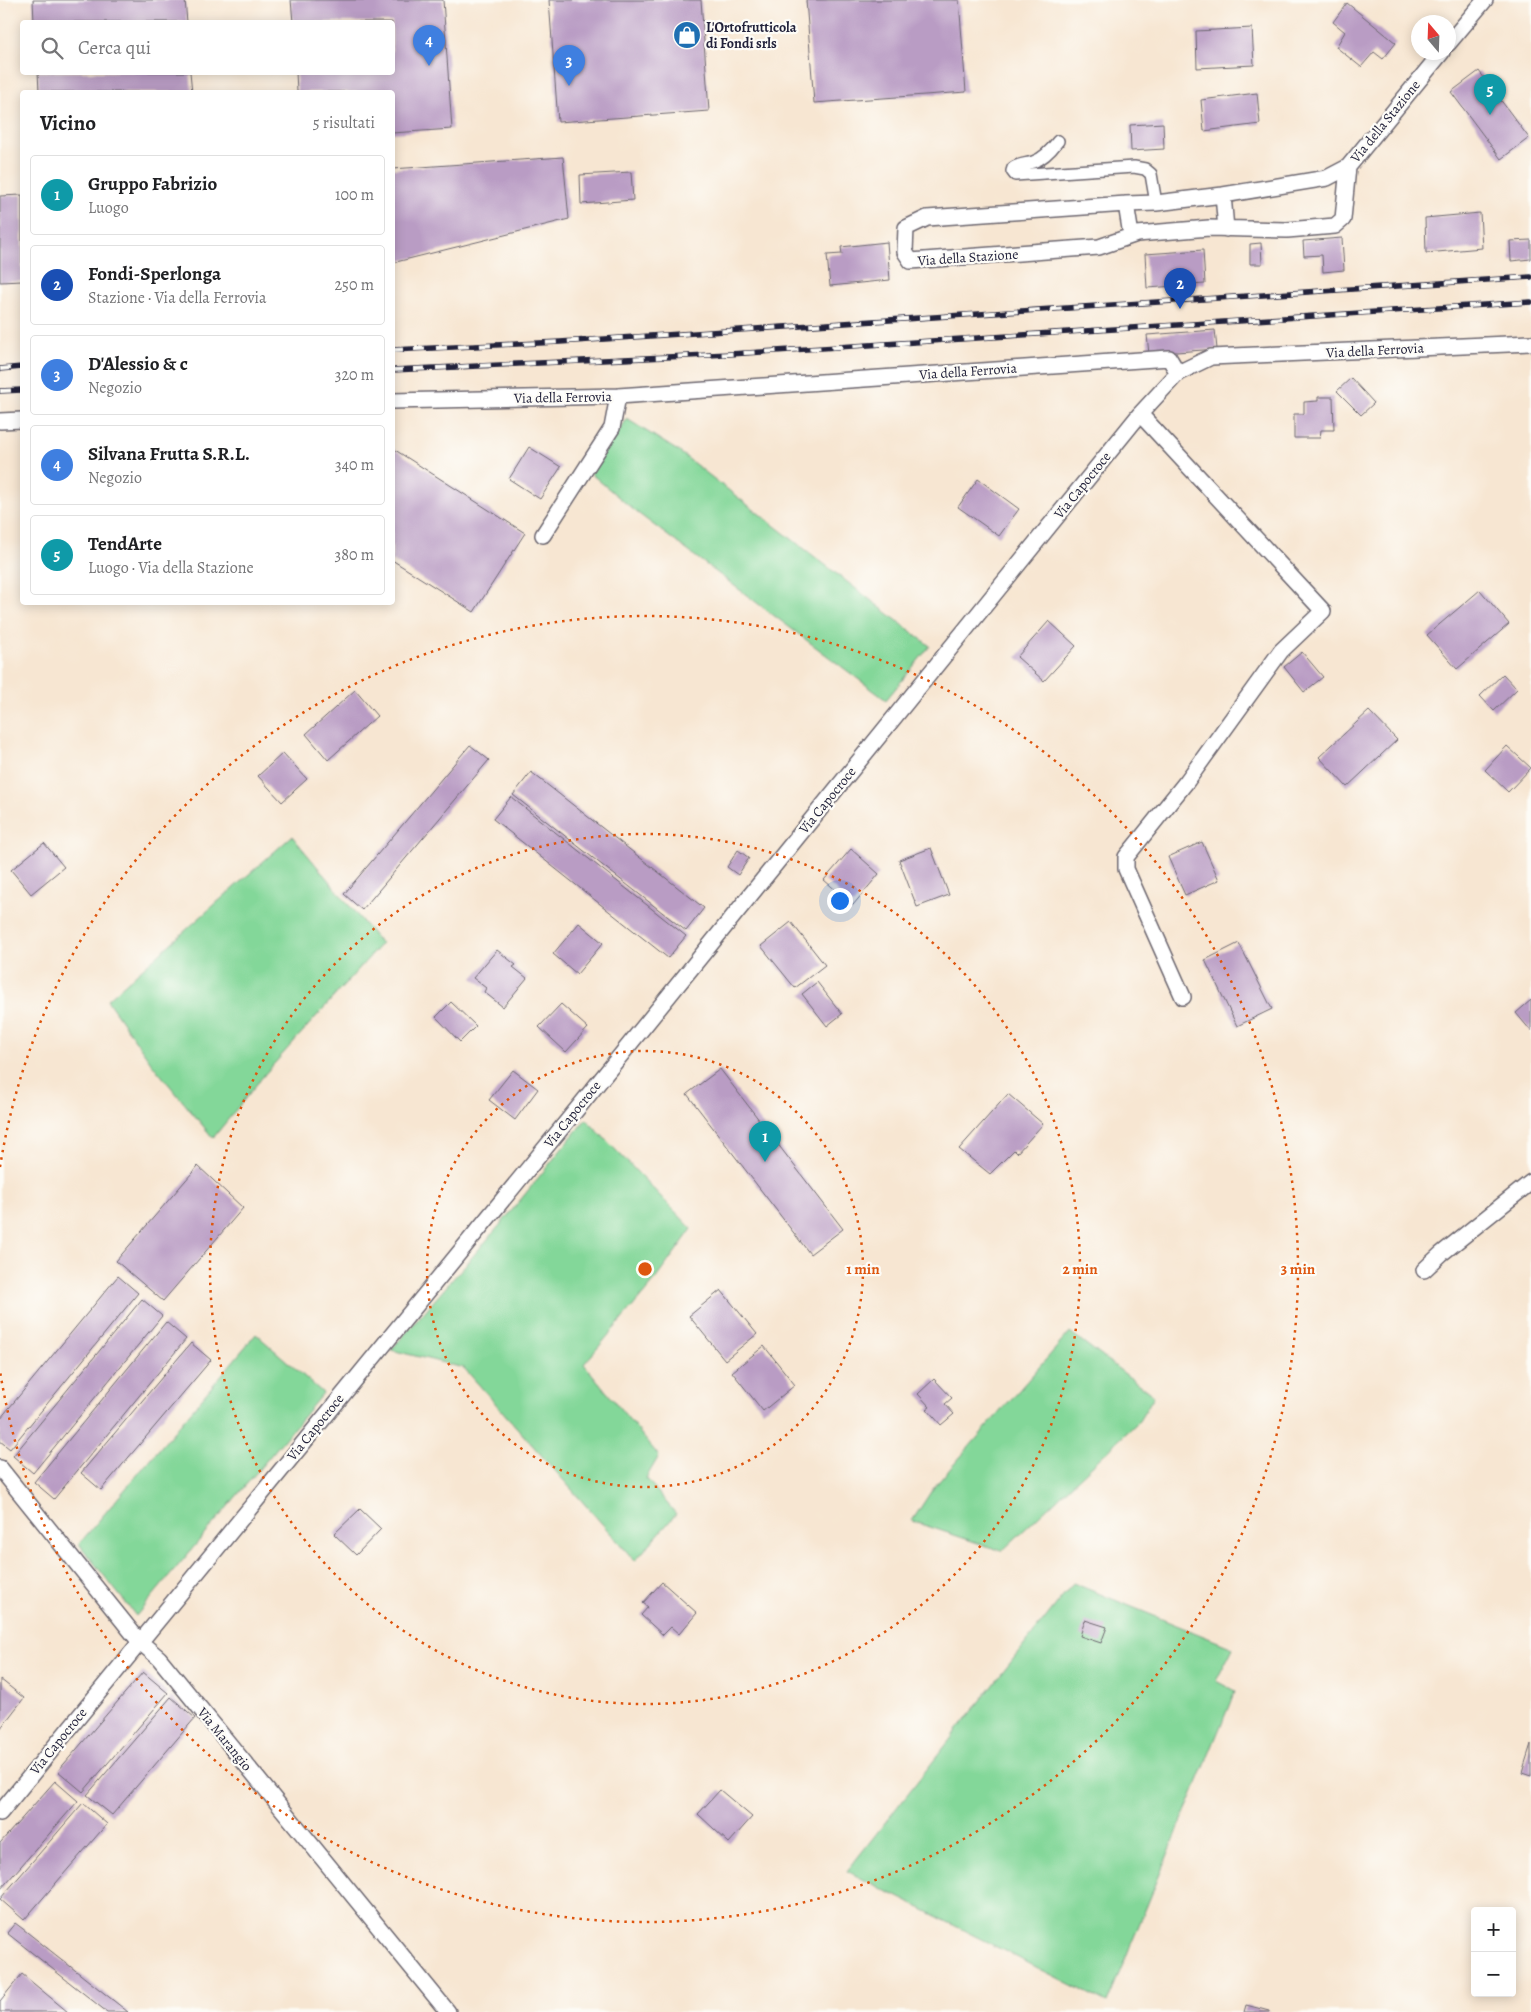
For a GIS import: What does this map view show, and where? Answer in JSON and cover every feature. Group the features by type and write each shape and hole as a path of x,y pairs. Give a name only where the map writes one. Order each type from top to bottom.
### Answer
{"street":[{"path":"1456,34 1485,0"},
{"name":"Via della Stazione","path":"1348,167 1343,219 1335,226 1287,230 1200,229 1131,235 1099,247 911,261 905,252 906,228 927,218 1156,203 1223,195 1327,178 1348,167 1435,60"},
{"path":"1058,141 1051,150 1036,162 1017,166 1012,171 1015,175 1134,167 1144,169 1151,174 1156,203"},
{"path":"1223,195 1226,229"},
{"path":"1126,204 1131,235"},
{"name":"Via della Ferrovia","path":"395,401 618,396 1169,358 1178,373 1211,358 1531,343"},
{"name":"Via Capocroce","path":"0,1813 588,1095 1140,414 1178,373"},
{"path":"543,535 612,428 618,396"},
{"path":"1140,414 1323,611 1281,651 1187,781 1126,857 1126,870 1183,997"},
{"path":"0,421 20,420"},
{"path":"1424,1270 1441,1254 1531,1182"},
{"name":"Via Marangio","path":"0,1468 139,1641 158,1658 448,2012"}],"green space":[{"path":"627,419 678,451 930,646 886,700 635,511 590,473"},
{"path":"292,836 381,944 265,1074 213,1138 152,1064 107,1000"},
{"path":"586,1119 692,1229 652,1284 584,1364 659,1456 646,1478 676,1514 635,1561 464,1368 391,1350 500,1225"},
{"path":"1070,1332 1154,1396 1139,1421 1002,1551 912,1521 934,1487"},
{"path":"256,1334 323,1393 136,1616 79,1544"},
{"path":"1073,1583 1233,1648 1216,1681 1235,1691 1107,2003 847,1871"}],"building":[{"path":"33,0 185,0 187,20 34,20"},
{"path":"291,0 443,0 452,129 395,133 395,90 297,90 296,75 395,75 395,20 293,20"},
{"path":"549,0 701,0 709,111 558,122"},
{"path":"806,0 959,0 966,92 814,103"},
{"path":"1347,3 1396,43 1383,59 1374,52 1361,67 1336,47 1345,32 1333,22"},
{"path":"1252,28 1254,65 1197,68 1196,31"},
{"path":"1479,71 1529,138 1501,159 1451,92"},
{"path":"38,75 190,75 192,90 39,90"},
{"path":"1257,93 1260,124 1204,131 1201,100"},
{"path":"1163,123 1164,149 1131,151 1130,125"},
{"path":"563,157 569,219 395,262 395,169"},
{"path":"631,172 633,200 581,204 580,175"},
{"path":"20,195 20,281 0,282 0,196"},
{"path":"1480,213 1482,248 1426,253 1425,218"},
{"path":"1342,238 1344,270 1323,272 1322,255 1304,256 1303,241"},
{"path":"1531,240 1531,259 1511,261 1510,241"},
{"path":"887,242 890,280 830,286 827,255 842,254 841,247"},
{"path":"1261,243 1262,264 1250,264 1250,244"},
{"path":"1203,250 1205,284 1147,288 1145,254"},
{"path":"1215,330 1217,349 1149,354 1147,335"},
{"path":"1351,378 1374,403 1361,415 1337,391"},
{"path":"1318,397 1333,397 1334,430 1321,430 1320,438 1294,438 1294,414 1304,414 1304,402 1318,401"},
{"path":"529,447 561,467 540,499 509,479"},
{"path":"395,450 525,533 474,612 395,562"},
{"path":"978,479 1019,509 999,536 958,507"},
{"path":"1480,590 1509,624 1457,669 1427,635"},
{"path":"1049,621 1076,646 1044,681 1017,657"},
{"path":"1302,652 1323,677 1304,692 1284,667"},
{"path":"1503,674 1517,689 1494,711 1480,696"},
{"path":"355,690 377,716 328,760 306,734"},
{"path":"1369,711 1397,740 1347,787 1319,757"},
{"path":"470,745 489,760 362,910 344,894"},
{"path":"1507,746 1531,768 1508,792 1485,770"},
{"path":"283,753 307,779 282,802 258,776"},
{"path":"531,772 704,908 686,931 513,795"},
{"path":"511,797 686,936 668,958 493,819"},
{"path":"1202,842 1219,880 1185,895 1168,857"},
{"path":"44,843 64,867 31,894 11,870"},
{"path":"931,848 949,895 917,907 899,860"},
{"path":"851,849 879,874 853,905 824,880"},
{"path":"738,850 749,858 738,875 727,867"},
{"path":"791,922 825,965 795,988 761,946"},
{"path":"579,923 603,943 577,974 553,954"},
{"path":"1239,943 1272,1009 1237,1026 1205,960"},
{"path":"497,950 516,965 513,967 527,978 503,1007 484,992 486,988 473,978"},
{"path":"817,982 842,1014 827,1026 802,994"},
{"path":"1531,1000 1531,1031 1516,1013"},
{"path":"451,1002 476,1026 460,1042 436,1017"},
{"path":"561,1004 588,1028 566,1052 539,1027"},
{"path":"720,1069 843,1229 810,1254 687,1094"},
{"path":"513,1070 538,1089 515,1120 489,1100"},
{"path":"1008,1094 1043,1124 1017,1153 1014,1150 990,1174 959,1149"},
{"path":"198,1166 243,1208 163,1301 116,1261"},
{"path":"118,1276 138,1293 10,1449 0,1441 0,1419"},
{"path":"721,1290 757,1334 725,1360 689,1316"},
{"path":"142,1299 162,1316 33,1473 13,1456"},
{"path":"166,1322 186,1339 54,1499 34,1482"},
{"path":"191,1343 211,1360 101,1490 81,1473"},
{"path":"764,1346 795,1385 763,1411 732,1372"},
{"path":"934,1379 952,1398 945,1404 954,1414 941,1425 927,1409 930,1407 918,1394"},
{"path":"360,1509 381,1529 356,1555 334,1534"},
{"path":"662,1582 697,1613 679,1634 671,1627 663,1635 641,1615 648,1607 643,1603"},
{"path":"1085,1620 1107,1627 1101,1643 1080,1636"},
{"path":"143,1672 168,1693 83,1792 58,1771"},
{"path":"0,1679 24,1698 0,1729"},
{"path":"171,1697 195,1718 112,1815 87,1795"},
{"path":"1531,1744 1531,1776 1522,1773"},
{"path":"55,1781 78,1801 0,1890 0,1843"},
{"path":"720,1790 752,1817 729,1843 698,1814"},
{"path":"83,1803 107,1824 24,1920 0,1899"},
{"path":"15,1923 128,2012 107,2012 7,1933"},
{"path":"22,1974 68,2012 0,2012 0,2001"},
{"path":"1246,2005 1269,2011 1269,2012 1244,2012"}],"railway":[{"path":"395,350 560,342 1531,277"},
{"path":"395,370 730,354 1531,302"},
{"path":"0,369 20,367"},
{"path":"0,391 20,390"}],"place":[{"name":"L'Ortofrutticola di Fondi srls","path":"687,35"},
{"name":"Silvana Frutta S.R.L.","path":"429,66"},
{"name":"D'Alessio & c","path":"569,86"},
{"name":"TendArte","path":"1490,115"},
{"name":"Fondi-Sperlonga","path":"1180,309"},
{"name":"Gruppo Fabrizio","path":"765,1162"}]}
